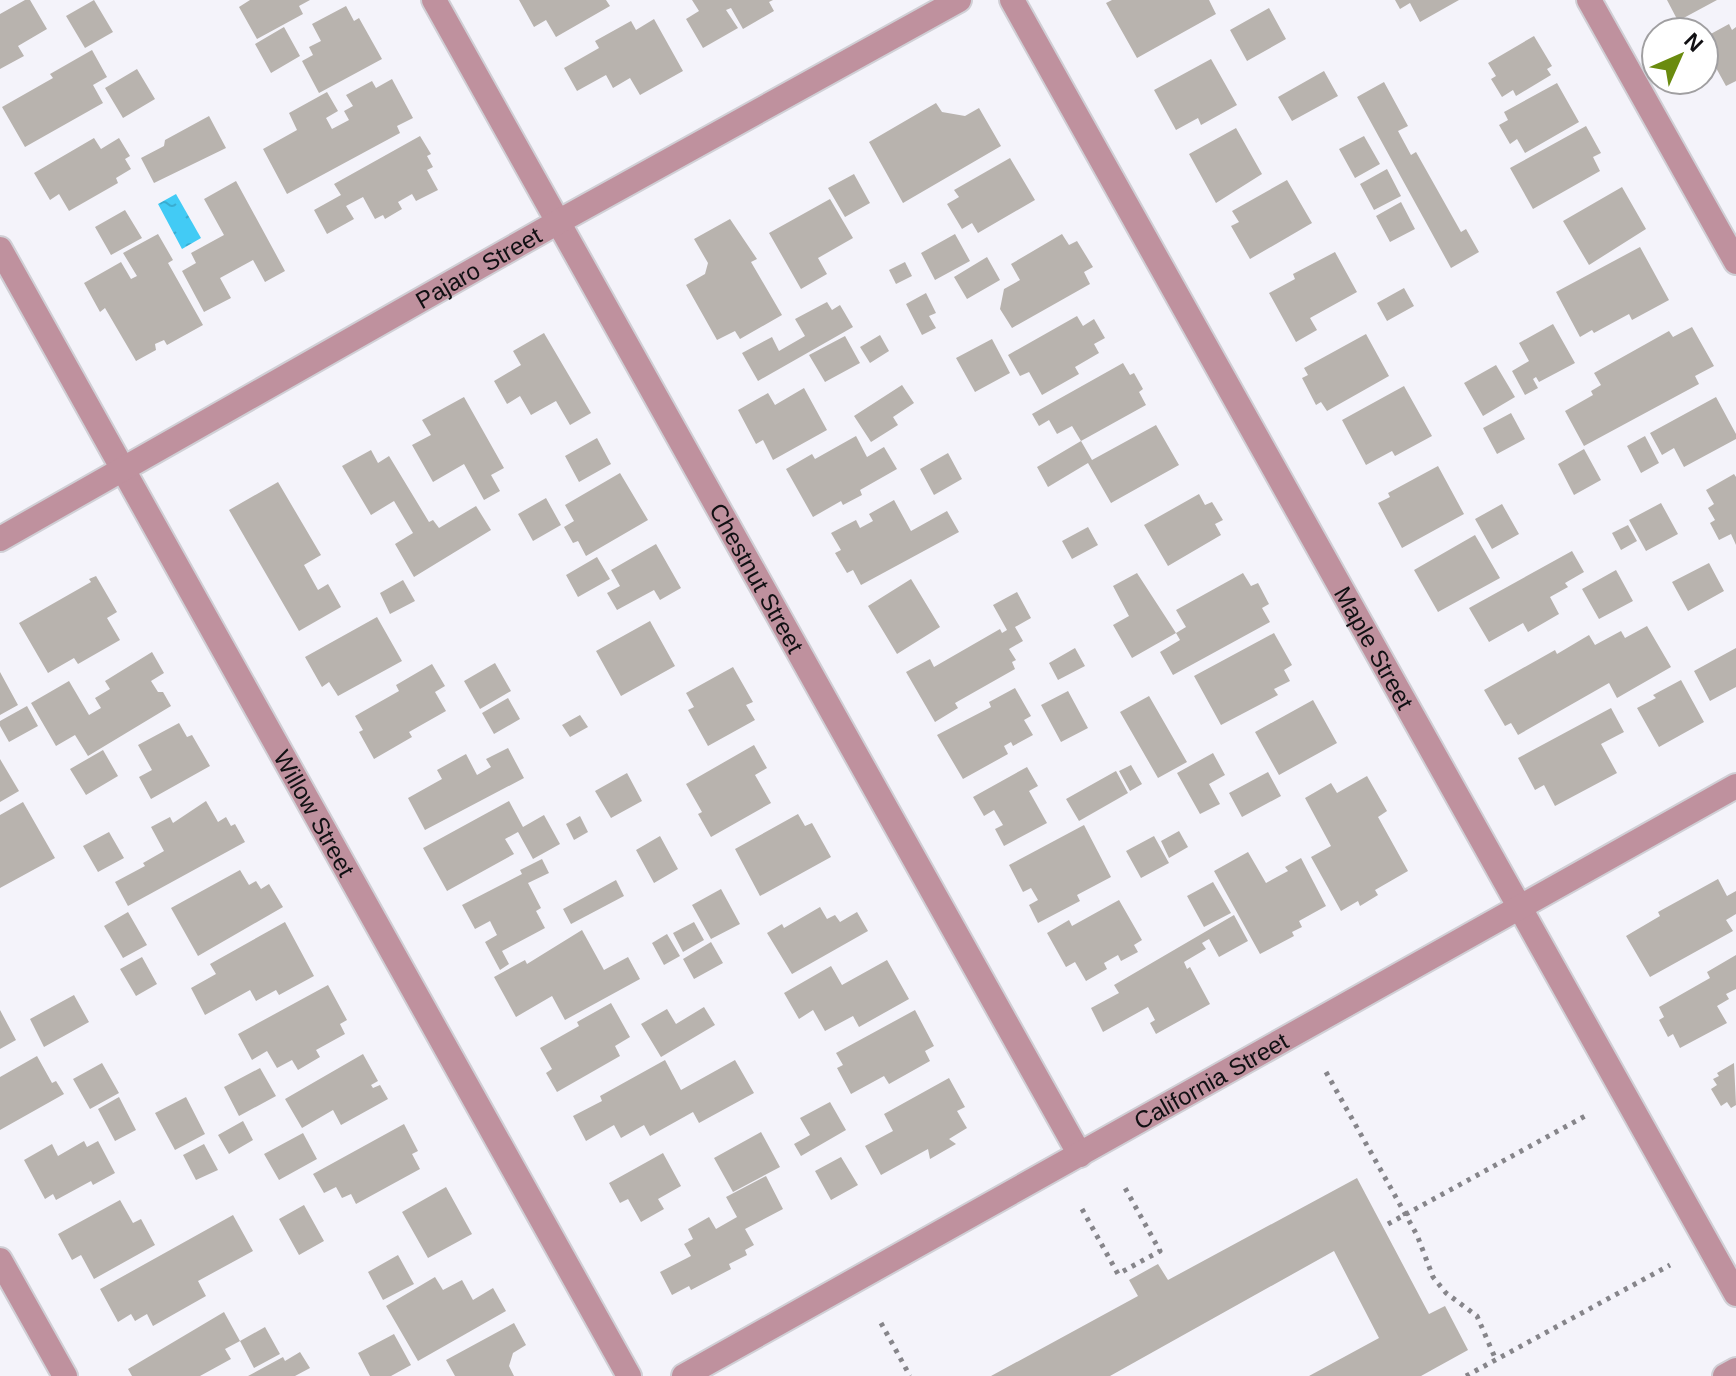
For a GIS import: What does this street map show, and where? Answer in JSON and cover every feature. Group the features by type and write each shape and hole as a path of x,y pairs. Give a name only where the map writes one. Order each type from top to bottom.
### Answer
{"street":[{"name":"Chestnut Street","path":"434,0 1080,1155"},
{"name":"Pajaro Street","path":"0,539 558,222 959,0"},
{"name":"Maple Street","path":"1012,0 1736,1294"},
{"path":"1589,0 1736,262"},
{"name":"Willow Street","path":"0,249 629,1376"},
{"name":"California Street","path":"684,1376 1736,786"},
{"path":"0,1260 65,1376"},
{"path":"1725,1376 1736,1370"}],"path":[{"path":"1326,1072 1417,1235 1433,1277 1446,1293 1477,1316 1496,1360"},
{"path":"1388,1224 1587,1115"},
{"path":"1082,1209 1118,1274 1160,1251 1124,1186"},
{"path":"1466,1376 1670,1265"},
{"path":"881,1323 910,1376"}],"water":[{"path":"176,194 201,238 182,249 158,204"}],"building":[{"path":"30,0 47,29 18,46 24,56 0,69 0,14"},
{"path":"94,0 113,32 85,48 66,16"},
{"path":"250,0 310,0 299,6 303,14 257,39 239,7"},
{"path":"519,0 606,0 610,6 556,37 546,20 534,27"},
{"path":"692,0 773,0 769,2 774,11 743,29 731,8 726,10 738,28 703,48 686,19 699,11"},
{"path":"1112,0 1209,0 1216,14 1137,58 1106,3"},
{"path":"1395,0 1459,0 1420,22 1410,3 1400,9"},
{"path":"1667,0 1717,0 1687,16 1675,16"},
{"path":"346,6 354,21 359,18 382,59 319,93 302,61 313,55 309,47 321,41 312,24"},
{"path":"1269,8 1286,39 1247,61 1230,30"},
{"path":"654,19 683,71 640,95 630,78 613,88 606,75 577,91 564,68 599,48 595,41 631,21 636,30"},
{"path":"1729,24 1732,30 1736,27 1736,81 1726,86 1720,75 1720,29"},
{"path":"284,27 300,56 271,73 255,44"},
{"path":"1534,36 1552,66 1547,69 1551,75 1516,96 1513,90 1502,97 1491,79 1496,76 1488,63"},
{"path":"92,50 107,77 93,85 103,103 25,147 2,107 53,78 50,74"},
{"path":"1211,59 1237,105 1201,125 1198,118 1176,130 1154,90"},
{"path":"137,69 155,99 123,118 105,88"},
{"path":"1324,71 1338,96 1292,121 1278,97"},
{"path":"392,79 413,118 397,126 400,133 287,194 263,149 297,130 289,113 327,92 338,111 326,118 332,129 349,120 344,111 353,106 346,95 372,81 376,88"},
{"path":"1384,82 1408,126 1398,131 1411,155 1416,152 1461,232 1466,229 1479,252 1451,268 1357,97"},
{"path":"1557,83 1579,122 1525,153 1517,139 1510,144 1499,125 1508,120 1504,112"},
{"path":"936,103 942,112 965,116 979,108 1001,146 903,203 869,142"},
{"path":"209,116 226,148 154,183 141,158 164,146 165,140"},
{"path":"1586,126 1601,153 1593,157 1600,171 1533,209 1510,168"},
{"path":"1236,128 1262,174 1216,203 1189,154"},
{"path":"420,136 431,154 427,156 433,167 427,170 438,190 416,201 412,194 398,202 402,209 385,219 383,215 375,219 363,197 346,206 354,219 327,234 314,210 341,195 334,184"},
{"path":"1364,136 1380,164 1355,178 1339,149"},
{"path":"94,138 101,149 119,138 130,156 125,159 131,169 116,178 118,183 69,211 59,194 50,200 34,173"},
{"path":"1010,158 1035,200 978,233 972,223 962,229 947,204 959,197 954,190"},
{"path":"1387,169 1401,196 1374,210 1360,184"},
{"path":"854,174 870,203 845,217 828,188"},
{"path":"1287,180 1312,223 1250,259 1231,226 1239,222 1232,211"},
{"path":"236,181 285,271 265,282 253,260 220,278 231,298 204,312 182,271 196,263 191,253 224,235 204,199"},
{"path":"1622,187 1646,229 1589,265 1563,221"},
{"path":"830,199 853,238 818,258 827,274 801,289 769,233"},
{"path":"1401,202 1415,229 1390,242 1376,216"},
{"path":"125,210 142,238 111,255 95,227"},
{"path":"730,219 757,259 751,262 782,315 740,339 735,331 717,340 686,285 705,274 708,263 694,239"},
{"path":"158,234 173,260 168,263 203,325 167,345 164,340 155,344 156,350 136,361 105,308 100,312 84,283 121,262 131,279 137,276 123,253"},
{"path":"955,234 970,261 935,280 921,253"},
{"path":"1062,234 1069,245 1077,241 1093,267 1084,272 1090,284 1012,328 1000,309 1004,289 1020,280 1011,264"},
{"path":"1640,247 1669,300 1632,320 1629,314 1580,337 1556,292"},
{"path":"1335,252 1357,292 1310,318 1317,330 1296,342 1269,293 1295,279 1293,274"},
{"path":"987,257 1000,280 967,299 954,277"},
{"path":"905,262 912,276 896,284 889,270"},
{"path":"1404,288 1414,306 1387,321 1377,303"},
{"path":"926,293 936,313 929,316 936,328 922,335 906,304"},
{"path":"827,302 832,310 840,305 853,327 758,381 742,353 772,337 779,351 805,336 795,319"},
{"path":"1077,316 1083,326 1094,319 1105,338 1094,344 1099,353 1075,367 1079,374 1042,395 1029,372 1020,376 1008,355"},
{"path":"1553,324 1575,363 1539,382 1536,377 1533,379 1538,388 1525,395 1512,371 1529,361 1519,343"},
{"path":"1692,327 1714,366 1695,376 1699,384 1584,446 1565,411 1593,395 1591,391 1601,385 1594,373 1669,331 1673,337"},
{"path":"544,333 591,413 570,425 556,401 531,415 520,396 507,404 494,381 521,365 513,351"},
{"path":"1366,334 1389,376 1327,411 1321,402 1316,405 1302,378 1308,375 1304,368"},
{"path":"880,335 889,351 870,363 860,347"},
{"path":"845,336 860,363 825,382 809,355"},
{"path":"992,339 1010,373 975,392 956,358"},
{"path":"1123,363 1130,375 1134,373 1143,389 1139,392 1146,405 1081,441 1072,426 1057,434 1049,420 1039,426 1032,414"},
{"path":"1496,365 1515,397 1483,416 1464,383"},
{"path":"902,385 914,403 893,417 898,425 871,442 854,416"},
{"path":"1404,386 1432,436 1395,456 1392,451 1366,465 1342,420"},
{"path":"804,388 827,430 773,460 763,440 756,444 738,410 768,393 775,405"},
{"path":"464,397 504,468 491,475 500,491 484,500 464,464 433,482 412,445 431,435 422,420"},
{"path":"1716,397 1736,439 1684,467 1674,448 1662,455 1650,433"},
{"path":"1511,413 1525,439 1497,454 1483,428"},
{"path":"1156,425 1179,465 1111,503 1088,463 1048,487 1037,467 1081,441 1092,460"},
{"path":"856,436 867,457 884,447 897,469 860,490 862,495 843,505 841,501 813,517 786,469 812,454 815,459"},
{"path":"1645,436 1659,463 1641,473 1627,446"},
{"path":"597,438 611,464 579,482 565,456"},
{"path":"1584,449 1601,480 1574,495 1558,464"},
{"path":"371,450 378,463 389,456 429,522 433,520 439,528 476,506 491,530 414,577 395,544 413,533 394,501 371,515 342,466"},
{"path":"948,453 962,479 934,495 920,469"},
{"path":"1438,466 1464,514 1402,548 1378,503 1390,497 1388,493"},
{"path":"620,473 648,520 586,556 578,541 573,543 564,527 574,521 565,505"},
{"path":"1734,474 1736,545 1731,534 1719,540 1710,523 1715,520 1708,508 1714,504 1706,490"},
{"path":"278,482 321,555 304,565 318,590 328,584 341,607 299,631 229,510"},
{"path":"1199,494 1205,505 1212,502 1223,520 1215,524 1221,535 1168,566 1144,525"},
{"path":"546,498 561,525 533,541 518,514"},
{"path":"894,500 911,531 947,511 959,532 861,585 853,570 847,573 835,553 841,550 831,533 856,520 860,528 873,521 869,514"},
{"path":"1661,503 1678,534 1646,551 1629,520"},
{"path":"1502,504 1519,534 1492,549 1475,519"},
{"path":"1628,525 1637,541 1621,550 1612,533"},
{"path":"1088,527 1098,545 1072,559 1062,541"},
{"path":"1475,535 1500,578 1438,612 1414,570"},
{"path":"656,544 681,588 660,600 654,590 617,610 607,593 620,586 611,570"},
{"path":"1572,551 1584,572 1565,583 1568,587 1550,597 1559,614 1528,632 1523,623 1489,642 1469,608"},
{"path":"597,557 610,579 578,597 566,575"},
{"path":"1709,563 1724,591 1688,611 1672,582"},
{"path":"1616,570 1633,601 1599,619 1582,589"},
{"path":"1137,573 1176,633 1132,658 1113,625 1129,616 1113,586"},
{"path":"1243,573 1251,586 1258,583 1269,604 1262,608 1270,622 1173,675 1160,652 1180,640 1176,633 1186,627 1176,610"},
{"path":"96,576 117,612 107,618 120,640 78,664 74,658 48,673 19,623 91,582 89,579"},
{"path":"911,579 940,627 897,654 868,606"},
{"path":"403,580 415,601 390,614 380,593"},
{"path":"1017,592 1031,618 1015,627 1023,641 1009,649 1016,660 1012,662 1015,669 955,703 958,708 935,722 906,672 930,659 934,667 1000,629 1002,633 1007,630 993,605"},
{"path":"377,617 402,661 338,696 329,682 322,687 305,657"},
{"path":"650,621 675,666 621,696 596,651"},
{"path":"1647,626 1671,667 1617,698 1609,683 1518,735 1511,723 1505,726 1484,690 1555,650 1557,654 1589,635 1595,645 1621,631 1625,638"},
{"path":"1274,633 1292,665 1284,670 1290,681 1274,689 1278,695 1221,725 1194,676"},
{"path":"1075,648 1085,666 1058,680 1049,663"},
{"path":"1736,648 1736,687 1710,701 1694,671"},
{"path":"152,652 164,673 151,681 158,692 163,692 171,706 88,756 75,735 56,746 31,703 69,681 89,715 101,708 95,698 110,689 105,681"},
{"path":"495,663 511,691 480,709 464,681"},
{"path":"432,664 445,686 435,692 446,711 409,732 412,737 374,759 359,732 363,730 355,716 399,691 396,685"},
{"path":"733,667 753,702 746,705 755,720 708,746 688,710 694,707 686,693"},
{"path":"0,672 18,705 0,715"},
{"path":"1681,680 1704,722 1659,747 1637,708"},
{"path":"1015,688 1031,716 1024,720 1033,735 1013,746 1011,742 1004,746 1008,754 963,779 937,735 991,707 989,702"},
{"path":"1068,691 1088,728 1061,742 1041,705"},
{"path":"1149,696 1187,762 1158,778 1120,712"},
{"path":"508,698 520,719 494,734 482,713"},
{"path":"1313,700 1337,743 1279,775 1255,732"},
{"path":"27,706 38,726 9,742 0,721"},
{"path":"1611,708 1624,732 1601,744 1617,773 1555,806 1544,785 1535,790 1518,758"},
{"path":"580,715 588,727 570,737 562,725"},
{"path":"179,723 187,737 192,735 210,766 151,799 139,777 152,770 138,745"},
{"path":"754,745 767,768 755,775 771,803 711,837 698,814 702,812 686,784"},
{"path":"508,748 524,778 425,830 408,798 442,779 437,770 466,754 477,775 491,767 486,759"},
{"path":"103,750 118,776 86,795 70,769"},
{"path":"1213,753 1225,775 1209,784 1220,804 1200,814 1177,773"},
{"path":"0,759 19,791 0,802"},
{"path":"1131,765 1142,784 1130,791 1119,771"},
{"path":"1027,767 1038,786 1029,791 1047,823 1004,846 995,829 1003,825 994,810 984,816 973,797"},
{"path":"1116,771 1128,793 1079,821 1066,799"},
{"path":"1268,772 1281,796 1242,817 1229,793"},
{"path":"627,773 642,801 611,818 595,791"},
{"path":"1367,776 1387,811 1378,817 1408,871 1375,890 1378,895 1360,906 1358,901 1341,911 1311,857 1331,846 1305,798 1331,783 1337,793"},
{"path":"206,801 218,822 226,817 231,826 235,824 245,842 128,906 115,882 145,866 143,863 164,851 151,827 170,817 173,823"},
{"path":"509,801 523,827 544,815 560,844 533,859 518,832 505,839 514,854 447,891 423,848"},
{"path":"23,802 55,858 0,888 0,815"},
{"path":"798,814 805,826 812,823 831,857 760,896 735,849"},
{"path":"580,816 588,832 574,840 566,824"},
{"path":"1084,825 1111,877 1077,895 1080,901 1038,923 1029,905 1038,900 1031,888 1023,892 1009,865"},
{"path":"1179,831 1188,847 1169,858 1161,841"},
{"path":"109,832 124,858 98,872 83,846"},
{"path":"660,836 678,869 654,883 636,850"},
{"path":"1154,836 1169,863 1141,878 1126,851"},
{"path":"1248,852 1266,883 1288,871 1285,867 1301,858 1326,906 1299,921 1302,927 1292,932 1294,936 1260,954 1214,871"},
{"path":"542,859 549,873 528,883 541,908 536,911 545,928 502,951 509,964 500,970 485,942 497,935 490,921 475,929 462,905 522,874 520,870"},
{"path":"240,870 249,885 256,881 261,889 269,884 283,907 198,956 171,908"},
{"path":"1718,879 1727,896 1736,891 1736,914 1726,920 1733,931 1650,977 1626,936 1660,916 1658,912"},
{"path":"616,880 624,896 571,924 563,909"},
{"path":"1213,882 1231,913 1204,927 1187,896"},
{"path":"721,889 740,924 711,939 692,905"},
{"path":"1119,900 1142,940 1134,945 1138,952 1121,961 1118,955 1104,963 1107,969 1086,981 1075,962 1066,967 1047,933 1069,920 1072,926"},
{"path":"820,907 827,919 835,915 840,922 857,912 868,931 792,974 767,933 782,924 784,928"},
{"path":"128,912 147,945 123,958 104,926"},
{"path":"1234,915 1248,941 1219,957 1209,939 1202,943 1206,949 1184,962 1187,969 1190,967 1210,1004 1156,1034 1150,1023 1155,1020 1148,1007 1103,1032 1091,1008 1119,993 1114,985"},
{"path":"285,922 314,976 279,995 276,990 256,1001 250,990 205,1015 191,988 216,974 210,964"},
{"path":"694,922 704,940 683,952 673,933"},
{"path":"582,930 604,970 628,957 640,979 565,1020 552,996 516,1017 494,977 525,960 527,964"},
{"path":"667,934 680,956 664,965 652,943"},
{"path":"711,942 723,963 694,979 683,959"},
{"path":"1736,955 1736,989 1726,994 1729,999 1717,1006 1727,1023 1680,1048 1673,1034 1668,1037 1659,1020 1664,1017 1659,1007 1710,978 1707,972"},
{"path":"142,957 157,984 136,996 120,969"},
{"path":"887,960 909,999 859,1027 853,1016 825,1031 813,1010 799,1019 784,993 831,966 842,985"},
{"path":"328,985 347,1020 340,1024 345,1034 316,1050 320,1057 298,1070 292,1060 277,1068 267,1051 252,1060 238,1034"},
{"path":"74,995 89,1022 44,1047 30,1019"},
{"path":"611,1003 630,1037 615,1046 620,1056 557,1092 546,1073 552,1069 540,1048"},
{"path":"704,1007 715,1025 661,1057 641,1024 667,1009 676,1024"},
{"path":"0,1010 16,1040 0,1049"},
{"path":"915,1010 934,1046 925,1051 930,1061 889,1084 884,1076 851,1094 837,1068 843,1065 836,1053"},
{"path":"363,1054 378,1081 371,1085 373,1088 380,1085 388,1099 341,1125 333,1110 302,1128 285,1099"},
{"path":"37,1056 52,1083 56,1081 64,1094 0,1130 0,1077"},
{"path":"665,1060 681,1090 735,1060 754,1093 699,1123 693,1112 650,1136 644,1125 621,1138 614,1125 586,1141 573,1116 602,1101 600,1096"},
{"path":"102,1063 119,1093 90,1109 73,1079"},
{"path":"1734,1063 1736,1105 1731,1108 1727,1102 1721,1106 1711,1089 1717,1085 1713,1079 1719,1076 1717,1073"},
{"path":"260,1068 276,1096 239,1116 224,1087"},
{"path":"949,1078 965,1107 957,1111 967,1128 949,1139 956,1144 930,1159 928,1149 881,1175 865,1146 893,1131 884,1114"},
{"path":"119,1097 136,1130 115,1141 98,1109"},
{"path":"186,1097 205,1134 175,1150 155,1113"},
{"path":"830,1102 846,1130 801,1156 794,1144 810,1135 800,1118"},
{"path":"243,1121 253,1140 229,1154 218,1135"},
{"path":"404,1124 418,1151 412,1154 420,1169 356,1204 351,1194 342,1198 336,1187 324,1193 313,1174"},
{"path":"761,1132 780,1167 733,1192 714,1158"},
{"path":"303,1133 317,1159 279,1180 264,1154"},
{"path":"84,1141 87,1147 98,1141 115,1173 93,1185 91,1181 56,1200 53,1194 45,1199 24,1160 52,1144 58,1156"},
{"path":"204,1144 218,1170 196,1180 183,1155"},
{"path":"663,1153 681,1186 658,1199 664,1209 641,1222 628,1199 620,1203 609,1183"},
{"path":"841,1157 858,1185 831,1200 815,1171"},
{"path":"766,1176 783,1209 745,1229 754,1245 745,1250 747,1255 729,1264 731,1269 691,1290 689,1286 672,1295 660,1272 691,1256 684,1244 693,1239 688,1229 709,1217 716,1229 737,1217 726,1197"},
{"path":"1357,1178 1429,1314 1445,1306 1468,1350 1421,1376 1309,1376 1379,1338 1334,1251 1110,1376 991,1376 1138,1296 1129,1280 1158,1264 1168,1280"},
{"path":"446,1187 472,1234 428,1258 402,1212"},
{"path":"120,1200 133,1223 141,1219 155,1245 94,1279 81,1255 72,1260 58,1234"},
{"path":"304,1205 324,1241 299,1255 279,1219"},
{"path":"233,1215 253,1251 198,1281 206,1296 153,1326 147,1314 135,1321 131,1314 118,1322 100,1289"},
{"path":"398,1255 414,1284 383,1300 368,1272"},
{"path":"435,1277 443,1290 462,1280 473,1300 493,1288 506,1311 418,1361 386,1306"},
{"path":"224,1312 240,1341 225,1349 231,1359 200,1376 132,1376 128,1369"},
{"path":"514,1323 526,1345 513,1353 509,1366 514,1376 455,1376 446,1360"},
{"path":"265,1327 280,1354 254,1368 240,1341"},
{"path":"394,1334 411,1365 391,1376 370,1376 358,1353"},
{"path":"300,1352 310,1368 295,1376 248,1376 283,1357 285,1361"}]}
